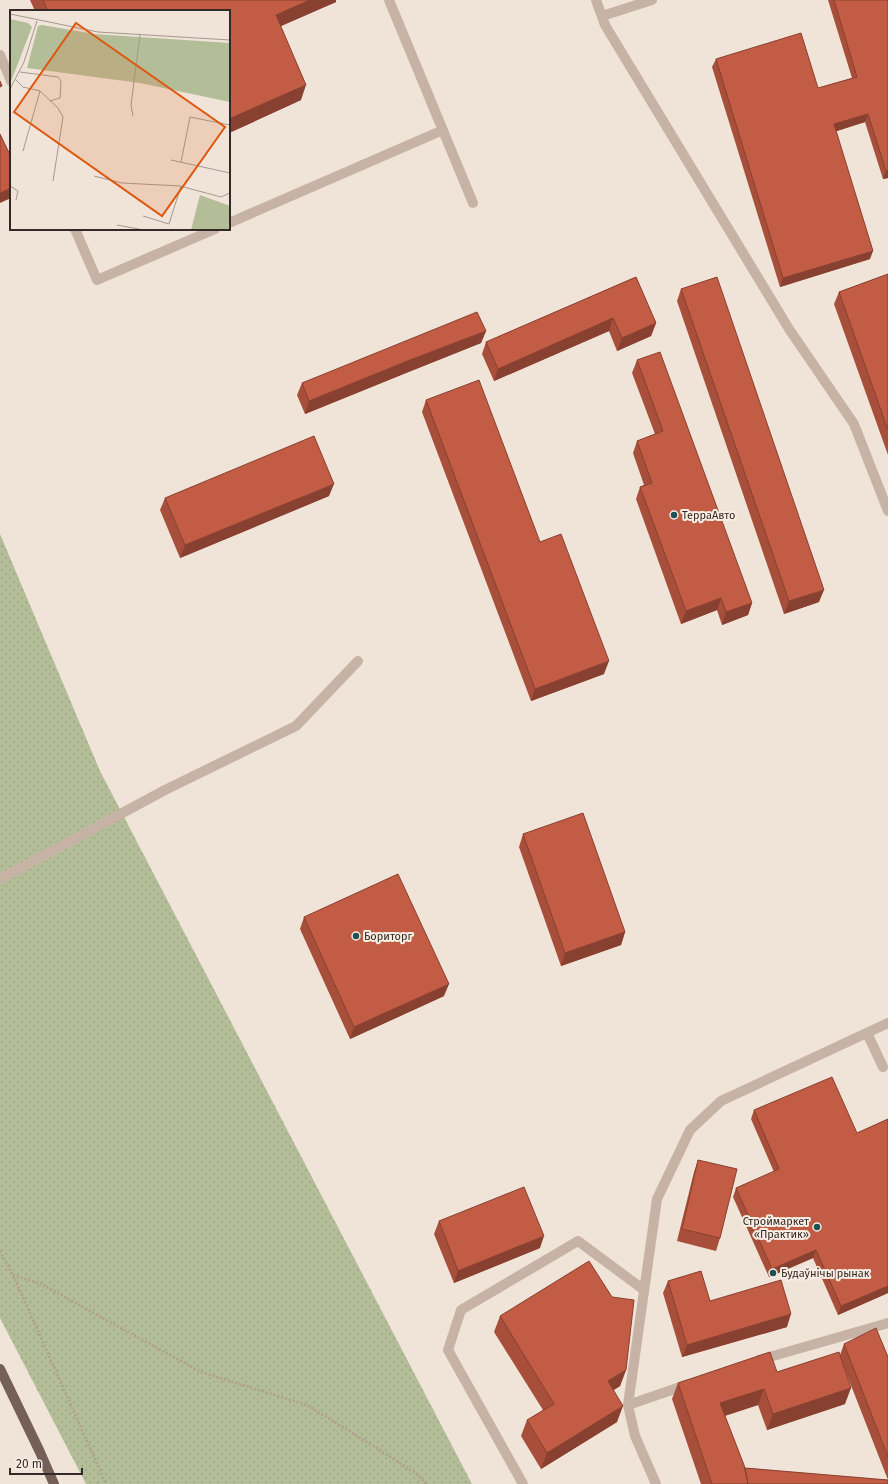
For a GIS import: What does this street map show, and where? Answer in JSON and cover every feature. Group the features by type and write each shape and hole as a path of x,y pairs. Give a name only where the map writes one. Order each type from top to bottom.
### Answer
{"main road":[{"path":"0,1369 40,1450 54,1484"}],"lane":[{"path":"389,0 473,203"},
{"path":"596,0 605,25 789,329 854,424 888,511"},
{"path":"602,16 652,0"},
{"path":"0,55 10,79"},
{"path":"230,223 443,130"},
{"path":"75,230 97,280 213,230"},
{"path":"0,878 165,790 296,726 358,661"},
{"path":"656,1484 635,1436 628,1405 657,1199 690,1130 720,1101 888,1023"},
{"path":"867,1033 883,1067"},
{"path":"523,1484 448,1350 461,1310 578,1241 644,1290"},
{"path":"747,1364 888,1324"},
{"path":"628,1405 697,1381"}],"path":[{"path":"0,1251 13,1275 106,1484"},
{"path":"13,1275 41,1284 201,1372 307,1405 418,1475 426,1484"}],"green space":[{"path":"0,534 100,771 472,1484 86,1484 0,1318"}],"building":[{"path":"43,0 310,0 276,15 306,85 230,119 230,10 48,10"},
{"path":"834,0 888,0 888,170 886,171 868,114 834,124 873,251 783,278 716,59 801,33 818,88 857,77"},
{"path":"0,134 10,155 10,188 0,193"},
{"path":"888,274 888,430 839,292"},
{"path":"636,277 656,323 622,338 613,318 498,369 486,342"},
{"path":"717,277 824,590 789,601 681,289"},
{"path":"477,312 486,331 309,401 302,383"},
{"path":"660,352 752,603 726,612 721,598 686,611 640,487 652,483 637,441 663,431 637,360"},
{"path":"479,380 540,542 561,534 609,661 535,689 426,400"},
{"path":"314,436 334,484 185,545 165,498"},
{"path":"583,813 625,932 565,953 523,834"},
{"path":"398,874 449,984 354,1027 304,917"},
{"name":"Строймаркет «Практик»","path":"832,1077 857,1133 888,1119 888,1286 841,1306 816,1250 772,1269 736,1188 779,1169 754,1110"},
{"path":"698,1160 737,1169 720,1238 682,1229"},
{"path":"524,1187 544,1236 458,1271 439,1221"},
{"path":"589,1261 612,1297 634,1300 626,1370 608,1381 623,1406 547,1453 527,1420 554,1404 500,1316"},
{"path":"701,1271 710,1301 781,1280 791,1314 687,1345 668,1281"},
{"path":"876,1328 888,1357 888,1457 844,1344"},
{"path":"770,1352 777,1372 839,1352 851,1388 773,1414 764,1389 720,1403 744,1465 748,1484 712,1484 678,1383"},
{"path":"745,1468 888,1480 888,1484 748,1484"}],"place":[{"name":"ТерраАвто","path":"674,515"},
{"name":"Бориторг","path":"356,936"},
{"name":"Строймаркет «Практик»","path":"817,1227"},
{"name":"Будаўнічы рынак","path":"773,1273"}]}
